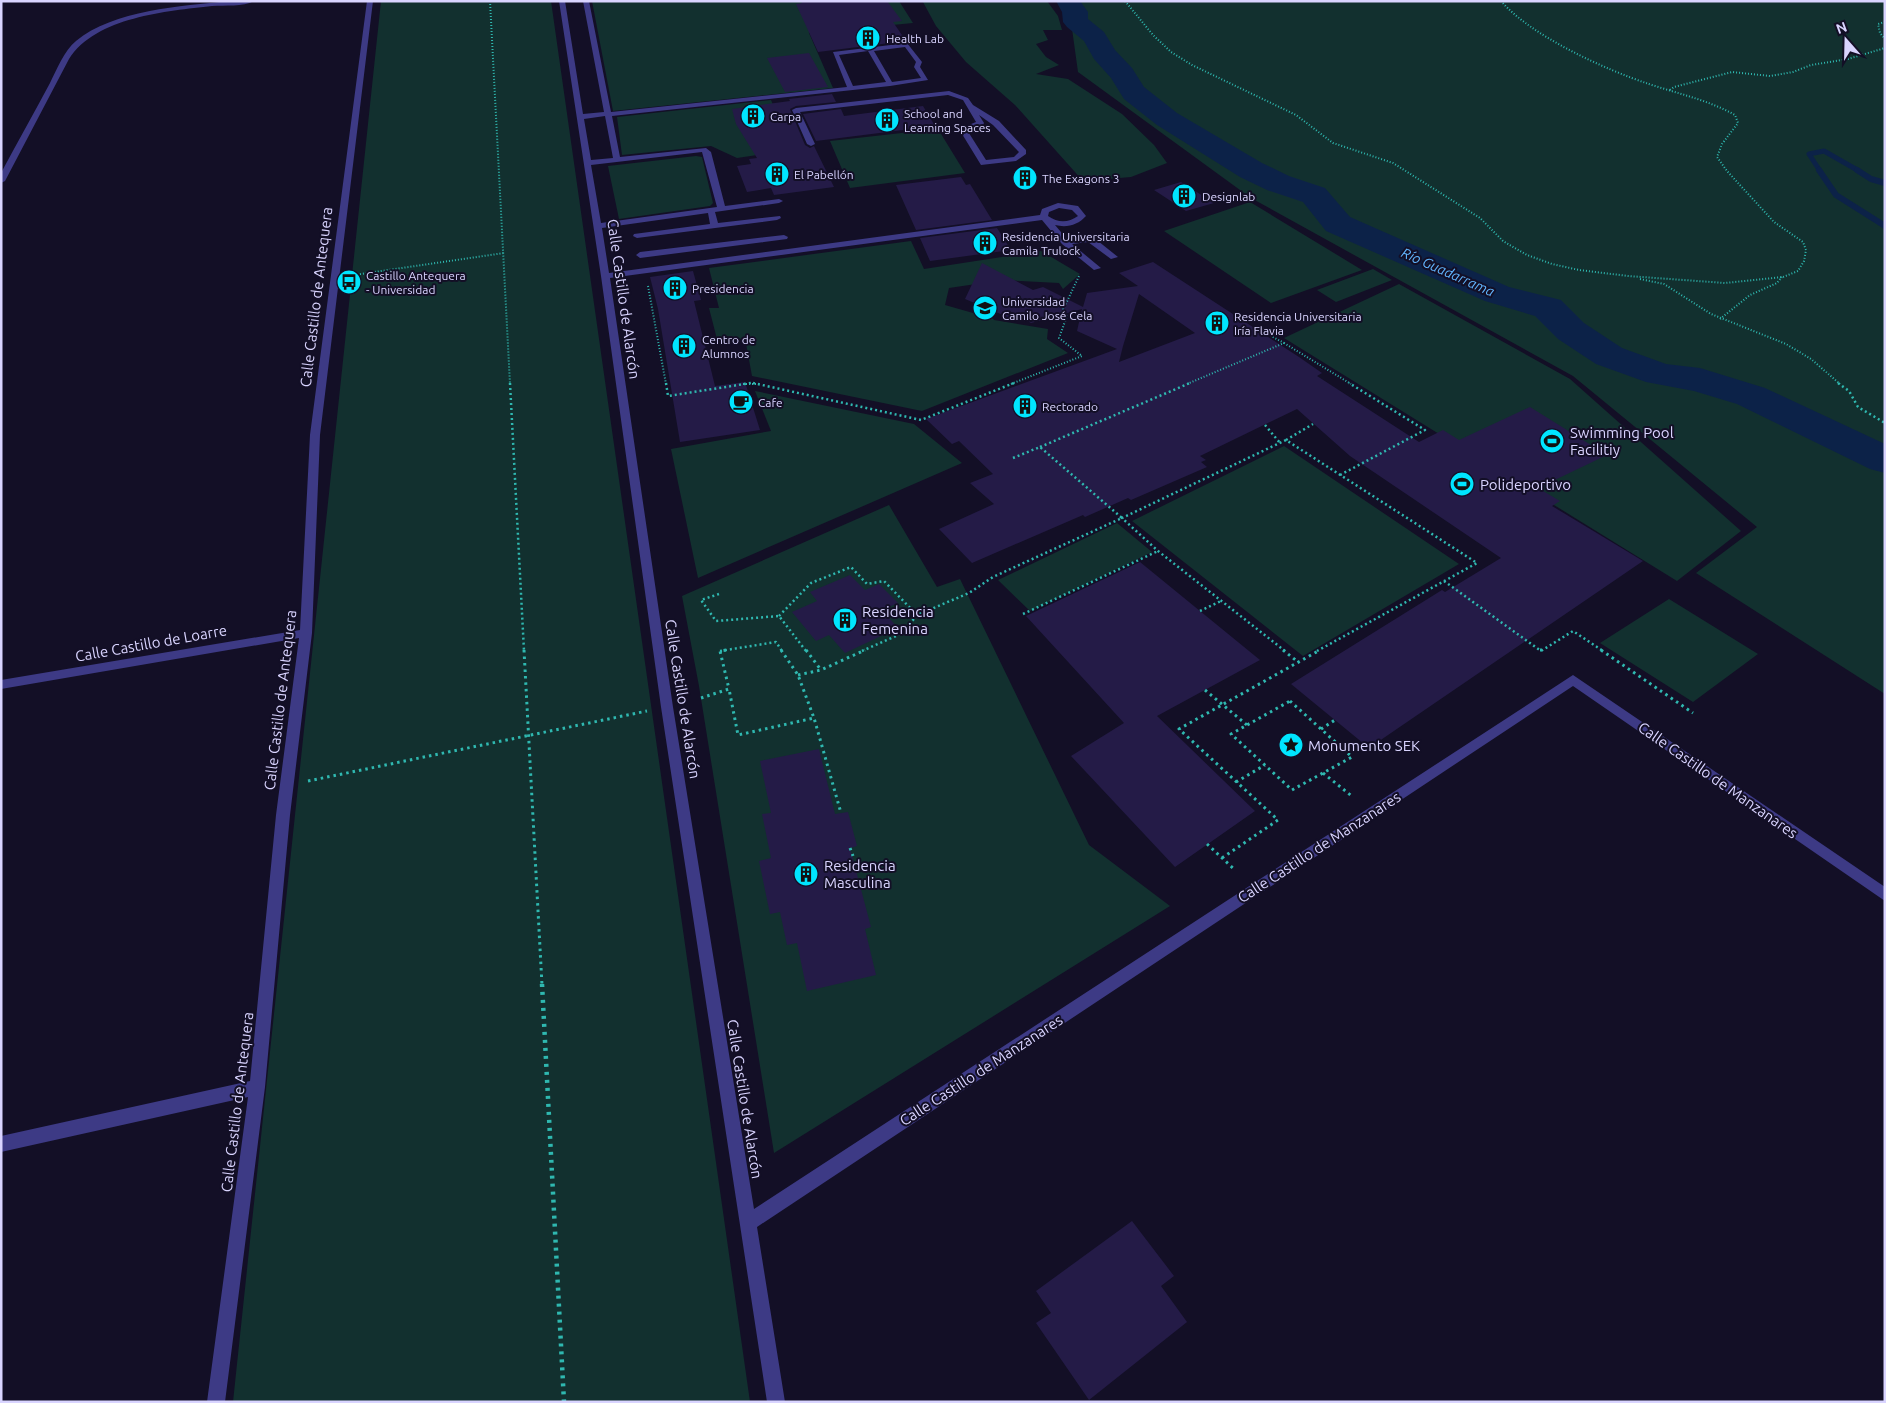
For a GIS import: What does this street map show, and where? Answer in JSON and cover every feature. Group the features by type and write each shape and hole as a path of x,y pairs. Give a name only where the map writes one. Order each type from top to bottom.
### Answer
{"street":[{"path":"1,181 66,59 78,42 106,27 166,11 251,1"},
{"name":"Calle Castillo de Antequera","path":"216,1402 257,1087 287,785 306,633 315,435 370,1"},
{"name":"Calle Castillo de Alarcón","path":"562,1 605,276 667,707 776,1402"},
{"path":"586,1 617,159"},
{"path":"851,88 835,53 907,45 918,62 917,67 931,82 940,90 966,99 970,106 980,123 963,129 984,163 1016,159 1023,152 996,123 970,106"},
{"path":"870,49 890,84"},
{"path":"580,117 890,84 931,82"},
{"path":"796,110 949,93"},
{"path":"789,95 811,144"},
{"path":"587,162 703,150 707,152 722,209"},
{"path":"597,226 779,201"},
{"path":"710,210 714,226"},
{"path":"605,276 1044,217 1065,242 1097,268"},
{"path":"638,245 714,226 777,218"},
{"path":"634,220 643,270"},
{"path":"638,245 784,237"},
{"path":"1065,242 1090,239 1114,257"},
{"name":"Calle Castillo de Loarre","path":"1,684 306,633"},
{"name":"Calle Castillo de Manzanares","path":"748,1223 1573,680 1885,896"},
{"path":"1,1144 257,1087"}],"path":[{"path":"490,1 564,1402"},
{"path":"1125,1 1153,35 1171,52 1192,65 1296,115 1333,143 1393,163 1480,218 1503,242 1527,255 1579,270 1628,276 1725,283 1783,277 1798,271 1804,262 1806,250 1803,242 1774,222 1727,171 1717,157 1720,147 1738,123 1737,117 1719,107 1624,74 1546,35 1516,17 1501,1"},
{"path":"1885,22 1878,24 1880,33 1885,39"},
{"path":"1670,91 1674,87 1732,72 1770,76 1793,72 1811,65 1848,59 1885,48"},
{"path":"334,278 504,253"},
{"path":"643,270 668,396 752,383 921,420 1082,356 1059,338 1067,316 1062,312 1080,274"},
{"path":"1628,276 1664,284 1720,319 1786,344 1811,359 1826,374 1849,391 1858,407 1885,423"},
{"path":"1720,319 1750,295 1777,283 1783,277"},
{"path":"1271,336 1425,430 1340,475"},
{"path":"1013,458 1284,344"},
{"path":"798,675 821,670 896,636 917,615 969,593 992,577 1280,443 1313,424"},
{"path":"1265,425 1280,443"},
{"path":"1222,858 1278,820 1179,729 1477,563 1286,440"},
{"path":"1040,447 1158,551 1298,662"},
{"path":"1023,614 1158,551"},
{"path":"720,594 701,600 716,621 779,616 811,583 851,567 867,584 884,580 917,615"},
{"path":"1444,581 1541,651 1573,631 1693,713"},
{"path":"1200,611 1221,601"},
{"path":"779,616 821,670"},
{"path":"814,718 738,735 720,651 776,642 798,675 814,718 840,813"},
{"path":"701,698 729,690"},
{"path":"1205,690 1247,725"},
{"path":"1290,701 1321,729 1352,757 1292,790 1231,734 1290,701"},
{"path":"287,785 667,707"},
{"path":"1321,729 1335,720"},
{"path":"1236,782 1265,765"},
{"path":"1323,773 1353,797"},
{"path":"1207,844 1235,870"},
{"path":"850,848 852,856"}],"green space":[{"path":"381,1 551,1 750,1402 233,1402"},
{"path":"592,1 899,1 913,23 809,33 833,88 613,111"},
{"path":"1047,1 1058,16 1062,30 1043,30 1048,40 1036,44 1046,57 1059,65 1036,74 1068,79 1122,114 1154,145 1167,163 1131,177 1083,181 1015,105 966,62 936,26 923,2"},
{"path":"1063,1 1885,1 1885,694 1696,573 1757,527 1573,376 1251,198 1078,72 1069,7"},
{"path":"771,100 792,150 737,158 711,146 622,155 617,117"},
{"path":"938,129 965,173 850,188 830,141"},
{"path":"696,156 702,157 713,203 710,206 619,219 608,166"},
{"path":"1250,202 1362,270 1271,303 1164,231"},
{"path":"911,241 924,269 1041,251 1080,274 1063,289 1059,283 1003,280 949,288 945,305 973,313 986,312 994,320 1048,329 1047,339 1068,353 922,411 752,376 745,338 718,343 709,308 719,308 709,268"},
{"path":"1373,269 1392,280 1336,302 1317,290"},
{"path":"1399,284 1570,379 1741,531 1677,581 1284,338"},
{"path":"755,391 914,424 962,463 698,578 671,449 771,431"},
{"path":"1284,446 1459,564 1303,656 1132,521"},
{"path":"889,505 937,587 960,579 1089,845 1170,906 774,1153 699,686 682,596"},
{"path":"1117,523 1152,552 1030,611 998,580"},
{"path":"1669,599 1758,654 1693,702 1600,643"}],"building":[{"path":"801,1 887,1 902,21 893,22 906,41 818,52 796,4 802,3"},
{"path":"809,53 828,87 785,92 767,58"},
{"path":"832,94 836,102 796,106 790,109 805,145 810,148 814,146 834,187 774,195 771,188 747,192 737,166 751,164 749,159 757,158 736,124 732,109"},
{"name":"School and Learning Spaces","path":"923,106 935,126 816,141 803,114 841,109 844,116"},
{"path":"961,177 966,185 970,184 992,220 916,230 896,185"},
{"name":"Designlab","path":"1181,182 1214,203 1186,211 1154,190"},
{"name":"Residencia Universitaria Camila Trulock","path":"997,228 1011,250 930,261 920,238"},
{"path":"1153,262 1299,357 1322,373 1317,376 1419,442 1443,430 1459,440 1530,407 1607,455 1538,488 1560,501 1552,506 1643,561 1369,748 1291,684 1442,590 1445,592 1501,558 1350,456 1297,409 1200,456 1206,460 1201,462 1207,467 1131,500 1128,498 1085,517 1083,515 972,563 939,529 994,504 970,483 993,474 959,441 952,444 926,419 1117,349 1077,331 1082,309 1031,323 1021,317 1010,318 965,299 982,263 1033,290 1043,287 1083,307 1087,293 1138,286 1119,273","holes":["1139,294 1195,333 1119,362"]},
{"name":"Centro de Alumnos","path":"693,271 701,300 694,301 715,386 745,382 760,430 680,442 658,309 650,277"},
{"path":"1140,562 1260,660 1157,716 1255,811 1175,867 1071,756 1124,723 1026,616"},
{"name":"Residencia Femenina","path":"850,575 865,590 879,584 898,603 882,610 898,628 845,653 829,635 816,641 792,612 817,601 810,592"},
{"name":"Residencia Masculina","path":"819,749 835,814 848,812 857,846 850,848 871,927 865,929 876,975 807,991 797,943 787,945 780,912 770,914 759,861 771,858 762,814 771,813 760,761"},
{"path":"1132,1221 1174,1276 1161,1286 1187,1322 1089,1400 1036,1323 1051,1313 1036,1291"}],"waterway":[{"name":"Río Guadarrama","path":"1068,1 1075,12 1076,22 1095,37 1103,53 1122,74 1134,93 1167,119 1251,170 1278,183 1314,195 1338,224 1497,294 1548,308 1571,331 1609,356 1659,374 1700,380 1751,396 1885,460"},
{"path":"1820,171 1809,154 1824,151 1859,171"},
{"path":"1819,170 1836,195 1885,226"},
{"path":"1857,170 1871,179 1885,183"}],"place":[{"name":"Health Lab","path":"868,38"},
{"name":"Carpa","path":"753,116"},
{"name":"School and Learning Spaces","path":"887,120"},
{"name":"El Pabellón","path":"777,174"},
{"name":"The Exagons 3","path":"1025,178"},
{"name":"Designlab","path":"1184,196"},
{"name":"Residencia Universitaria Camila Trulock","path":"985,243"},
{"name":"Castillo Antequera - Universidad","path":"349,282"},
{"name":"Presidencia","path":"675,288"},
{"name":"Universidad Camilo José Cela","path":"985,308"},
{"name":"Residencia Universitaria Iría Flavia","path":"1217,323"},
{"name":"Centro de Alumnos","path":"684,346"},
{"name":"Cafe","path":"741,402"},
{"name":"Rectorado","path":"1025,406"},
{"name":"Swimming Pool Facilitiy","path":"1552,441"},
{"name":"Polideportivo","path":"1462,484"},
{"name":"Residencia Femenina","path":"845,620"},
{"name":"Monumento SEK","path":"1291,745"},
{"name":"Residencia Masculina","path":"806,874"}]}
